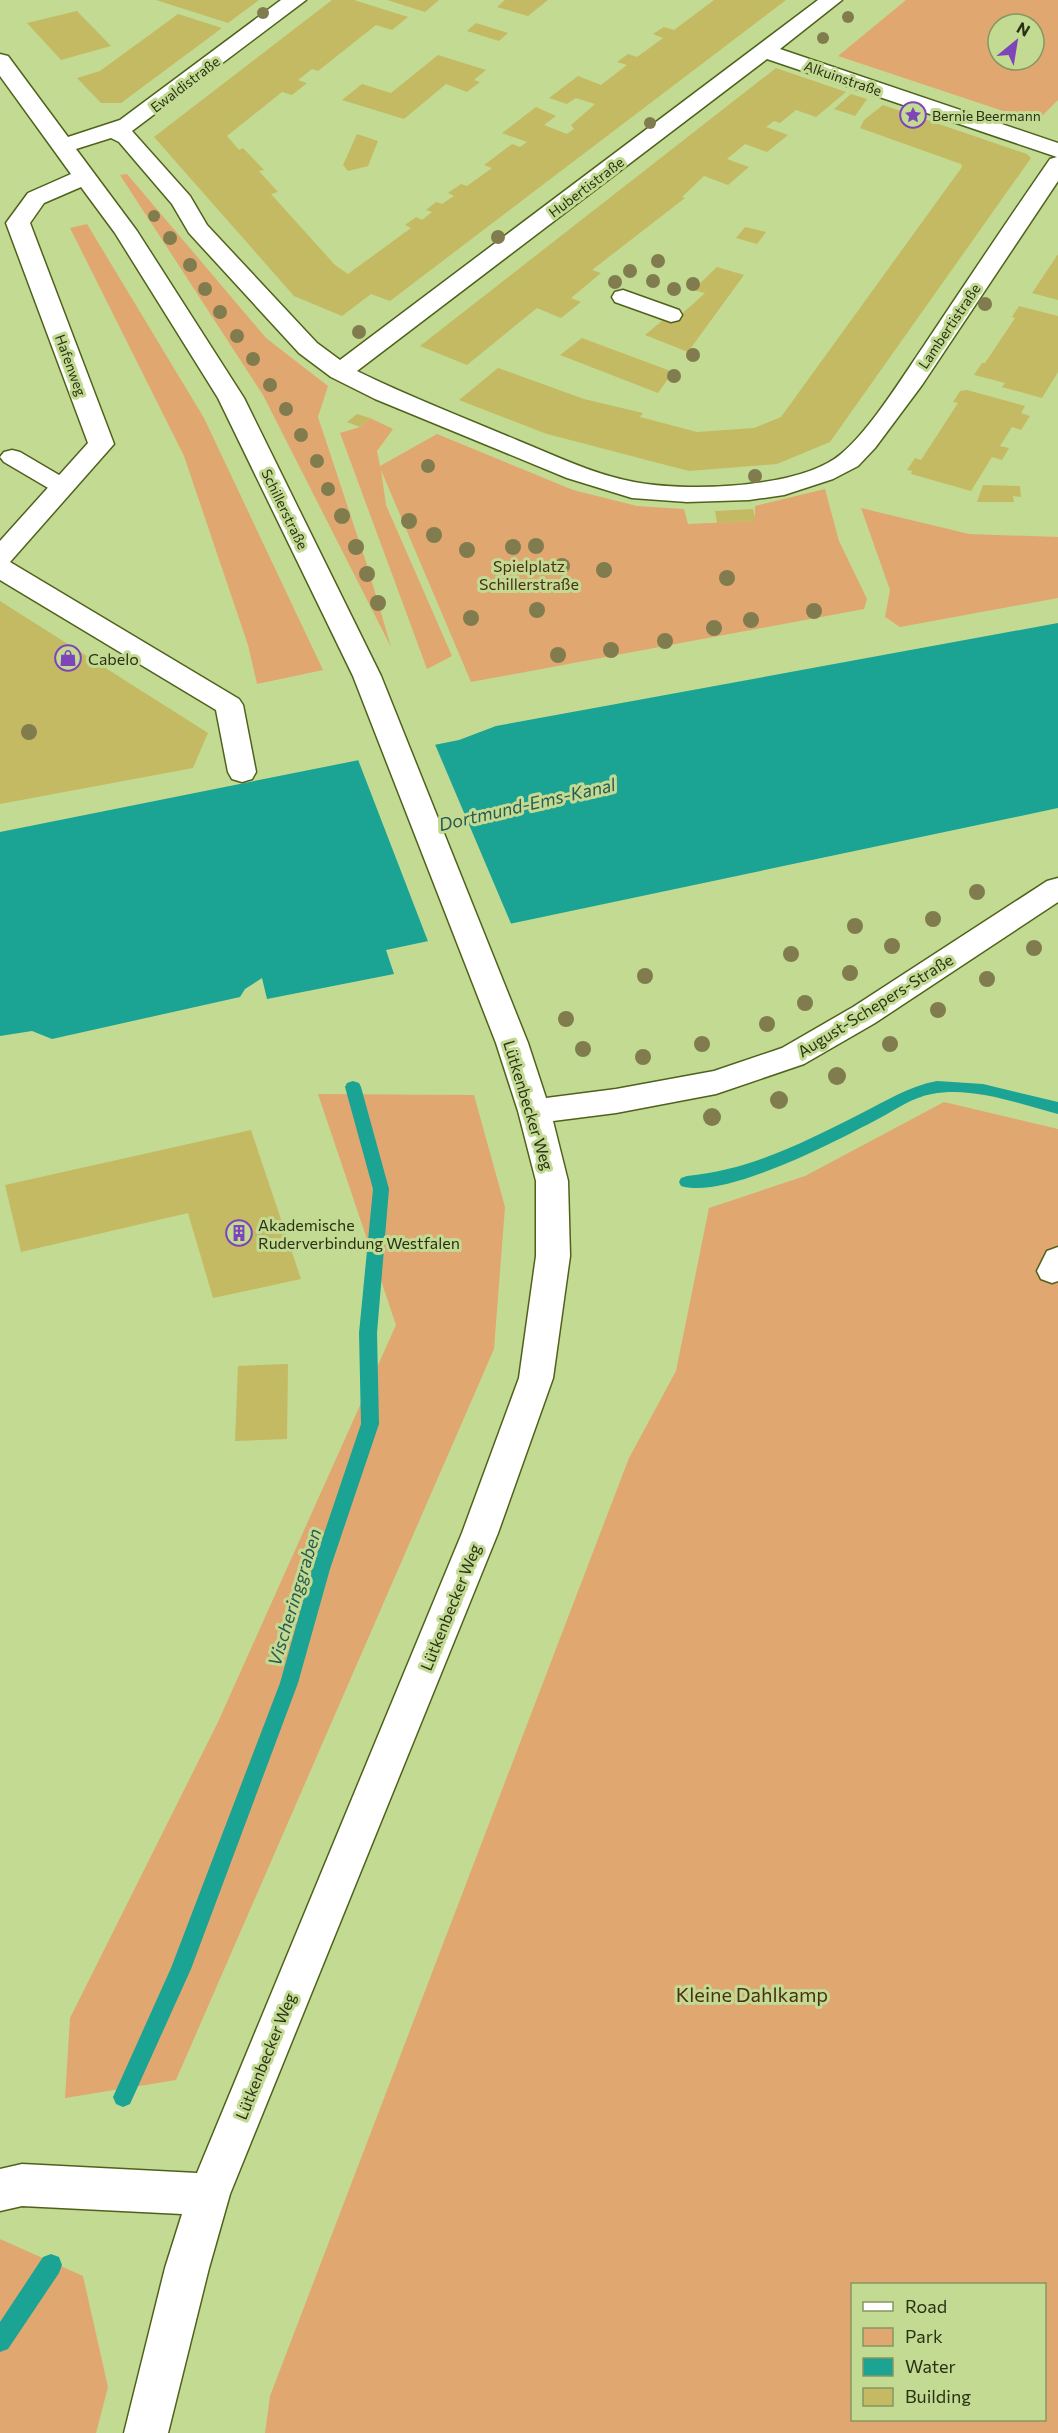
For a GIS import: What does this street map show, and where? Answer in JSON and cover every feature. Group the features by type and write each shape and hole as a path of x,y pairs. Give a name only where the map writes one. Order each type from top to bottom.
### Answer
{"street":[{"name":"Ewaldistraße","path":"63,146 114,131 149,112 295,0"},
{"name":"Hubertistraße","path":"340,372 831,0"},
{"name":"Alkuinstraße","path":"765,51 1058,151"},
{"name":"Schillerstraße","path":"0,61 125,231 231,398 367,676 495,998"},
{"path":"114,131 126,137 183,201 197,228 308,348 340,372"},
{"name":"Lambertistraße","path":"340,372 384,394 576,473 632,490 687,494 749,492 784,487 824,474 849,461 866,443 913,380 1058,164"},
{"name":"Hafenweg","path":"0,557 100,444 18,224 36,198 85,176"},
{"path":"0,568 229,705 242,772"},
{"name":"August-Schepers-Straße","path":"534,1111 616,1101 716,1082 793,1056 864,1015 1058,888"},
{"name":"Lütkenbecker Weg","path":"146,2433 187,2268 209,2194 480,1533 536,1378 553,1256 552,1181 534,1111 495,998"},
{"path":"0,2190 21,2185 209,2194"}],"lane":[{"path":"623,297 671,315"},
{"path":"12,457 63,487"}],"green space":[{"path":"906,0 1058,0 1058,100 1036,122 838,56"},
{"path":"127,174 266,338 328,386 318,417 367,565 391,647 263,395 120,175"},
{"path":"87,224 204,418 323,670 257,684 248,645 184,456 70,228"},
{"name":"Spielplatz Schillerstraße","path":"370,418 393,429 377,451 380,466 437,434 573,490 637,506 684,509 688,524 755,521 755,506 825,489 839,541 867,599 864,609 471,682 381,470 386,505 452,656 427,669 340,433 360,427"},
{"path":"861,508 969,534 1058,537 1058,598 900,627 885,617 890,590"},
{"path":"318,1094 474,1095 505,1207 494,1349 176,2080 65,2098 70,2018 218,1722 396,1325"},
{"name":"Kleine Dahlkamp","path":"944,1102 1058,1129 1058,2433 265,2433 270,2396 629,1458 676,1371 709,1208 805,1176"},
{"path":"0,2239 83,2276 108,2387 96,2433 0,2433"}],"water":[{"name":"Dortmund-Ems-Kanal","path":"1058,623 1058,808 386,950 394,974 267,999 262,978 245,989 240,997 52,1039 32,1031 0,1036 0,832 459,740 496,726"}],"pier":[{"path":"434,742 512,926 429,944 357,757"}],"building":[{"path":"156,0 259,0 228,23"},
{"path":"332,0 354,0 408,17 392,30 376,25 318,71 312,69 298,80 307,83 292,95 282,92 227,136 239,150 243,148 264,170 259,171 278,192 271,194 335,265 348,274 411,228 405,225 416,217 422,220 432,212 426,210 436,202 442,204 454,196 448,193 461,184 467,186 492,168 484,165 512,144 520,147 527,142 502,133 536,107 556,116 544,125 567,134 574,129 571,125 595,104 576,98 567,104 549,98 578,76 601,85 627,65 617,62 628,54 637,57 663,38 653,34 664,27 674,30 714,0 786,0 390,301 371,294 342,316 294,296 154,137"},
{"path":"387,0 439,0 425,12"},
{"path":"505,0 548,0 528,16 497,7"},
{"path":"77,11 111,46 61,60 27,23"},
{"path":"178,14 222,28 121,103 101,103 77,78 100,71"},
{"path":"476,23 508,33 499,41 467,31"},
{"path":"438,55 486,70 474,80 480,82 467,92 446,84 404,119 342,100 362,84 391,93"},
{"path":"776,68 846,92 816,117 796,110 780,123 774,121 766,127 788,135 767,152 745,144 727,159 749,167 728,185 704,176 682,197 685,198 592,270 601,273 571,298 581,302 561,318 537,308 467,365 420,346"},
{"path":"851,94 867,99 855,116 834,109"},
{"path":"883,105 1027,154 1031,158 830,442 777,464 689,471 547,434 459,400 498,368 584,399 643,413 640,417 697,432 754,428 781,417 962,167 961,164 860,128 864,120"},
{"path":"357,134 378,141 368,166 348,171 343,165"},
{"path":"745,227 766,232 757,244 736,238"},
{"path":"1058,254 1058,300 1032,293"},
{"path":"717,267 744,275 688,352 645,335 663,320 671,323 705,293 693,290"},
{"path":"1019,306 1058,316 1058,372 1042,398 1002,387 1005,383 974,375 982,363 985,363 1015,318 1012,317"},
{"path":"582,338 673,372 658,393 560,355"},
{"path":"967,390 1025,406 1021,413 1030,416 1021,430 1012,427 1000,446 1009,448 1002,460 992,457 971,491 911,474 912,471 907,470 915,458 921,460 958,403 953,402 960,391"},
{"path":"357,414 370,418 360,427 347,422"},
{"path":"983,485 1020,486 1021,497 1013,496 1014,502 977,502"},
{"path":"753,509 756,521 717,523 715,511"},
{"path":"0,601 208,733 193,768 0,804"},
{"name":"Akademische Ruderverbindung Westfalen","path":"251,1130 301,1279 213,1298 188,1213 21,1252 5,1185"},
{"path":"288,1364 287,1439 235,1441 238,1366"}],"waterway":[{"name":"Vischeringgraben","path":"123,2097 181,1969 289,1683 321,1569 370,1424 368,1333 381,1189 353,1087"},
{"path":"687,1182 736,1175 784,1158 929,1088 953,1087 983,1090 1058,1108"},
{"name":"Vischeringgraben","path":"0,2341 51,2265"}],"place":[{"name":"Bernie Beermann","path":"913,115"},
{"name":"Cabelo","path":"68,658"},
{"name":"Akademische Ruderverbindung Westfalen","path":"239,1233"}]}
